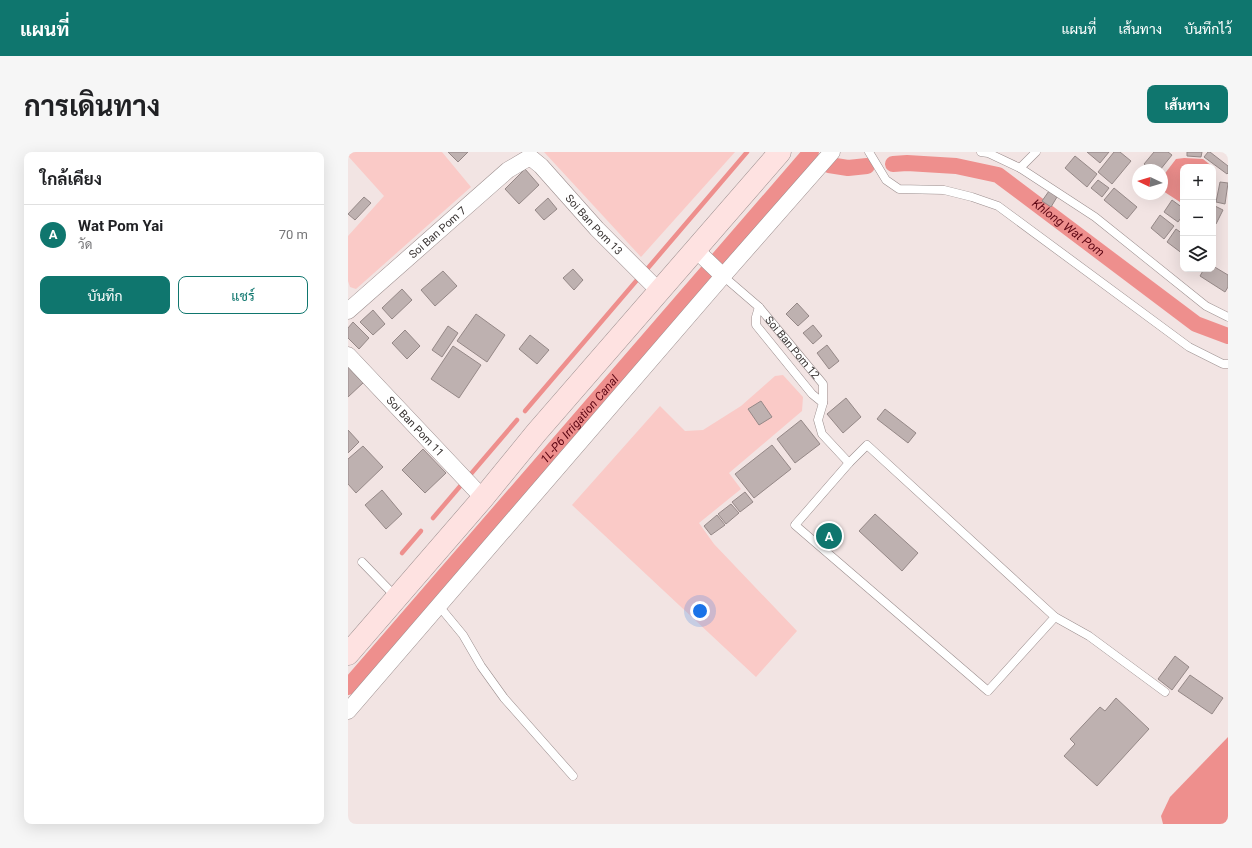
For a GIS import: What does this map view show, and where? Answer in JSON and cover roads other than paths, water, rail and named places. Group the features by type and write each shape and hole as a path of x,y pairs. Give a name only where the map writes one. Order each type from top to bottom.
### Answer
{"main road":[{"path":"350,649 484,498 536,433 659,291 700,253 780,152"}],"street":[{"path":"348,711 439,606 720,273 832,152"},
{"name":"Soi Ban Pom 13","path":"530,157 541,166 597,229 659,291"},
{"name":"Soi Ban Pom 7","path":"348,311 508,170 530,157"},
{"name":"Soi Ban Pom 12","path":"700,253 720,273"},
{"name":"Soi Ban Pom 11","path":"348,355 484,498"}],"lane":[{"path":"869,152 886,180 899,189 944,190 972,197 998,206 1189,347 1224,364 1228,364"},
{"path":"981,152 988,153 1020,168 1095,218 1206,306 1228,317"},
{"path":"1020,168 1036,152"},
{"name":"Soi Ban Pom 12","path":"720,273 759,307 823,384 823,403 818,420 822,434 849,463"},
{"path":"759,307 756,317 756,325 812,394 823,403"},
{"path":"1055,617 988,691 795,525 849,463 867,445 1055,617 1089,636 1165,692"},
{"path":"362,562 397,597"},
{"path":"439,606 463,635 481,666 504,698 573,776"}],"waterway":[{"path":"648,268 747,152"},
{"name":"1L-P6 Irrigation Canal","path":"348,687 811,152"},
{"name":"Khlong Wat Pom","path":"893,164 907,163 956,166 998,175 1196,324 1228,336"},
{"name":"Khlong Wat Pom","path":"829,165 848,168 867,166"},
{"path":"525,411 637,280"},
{"path":"470,475 517,420"},
{"path":"433,518 462,484"},
{"path":"402,553 421,531"}],"place":[{"name":"Wat Pom Yai","path":"829,536"}]}
